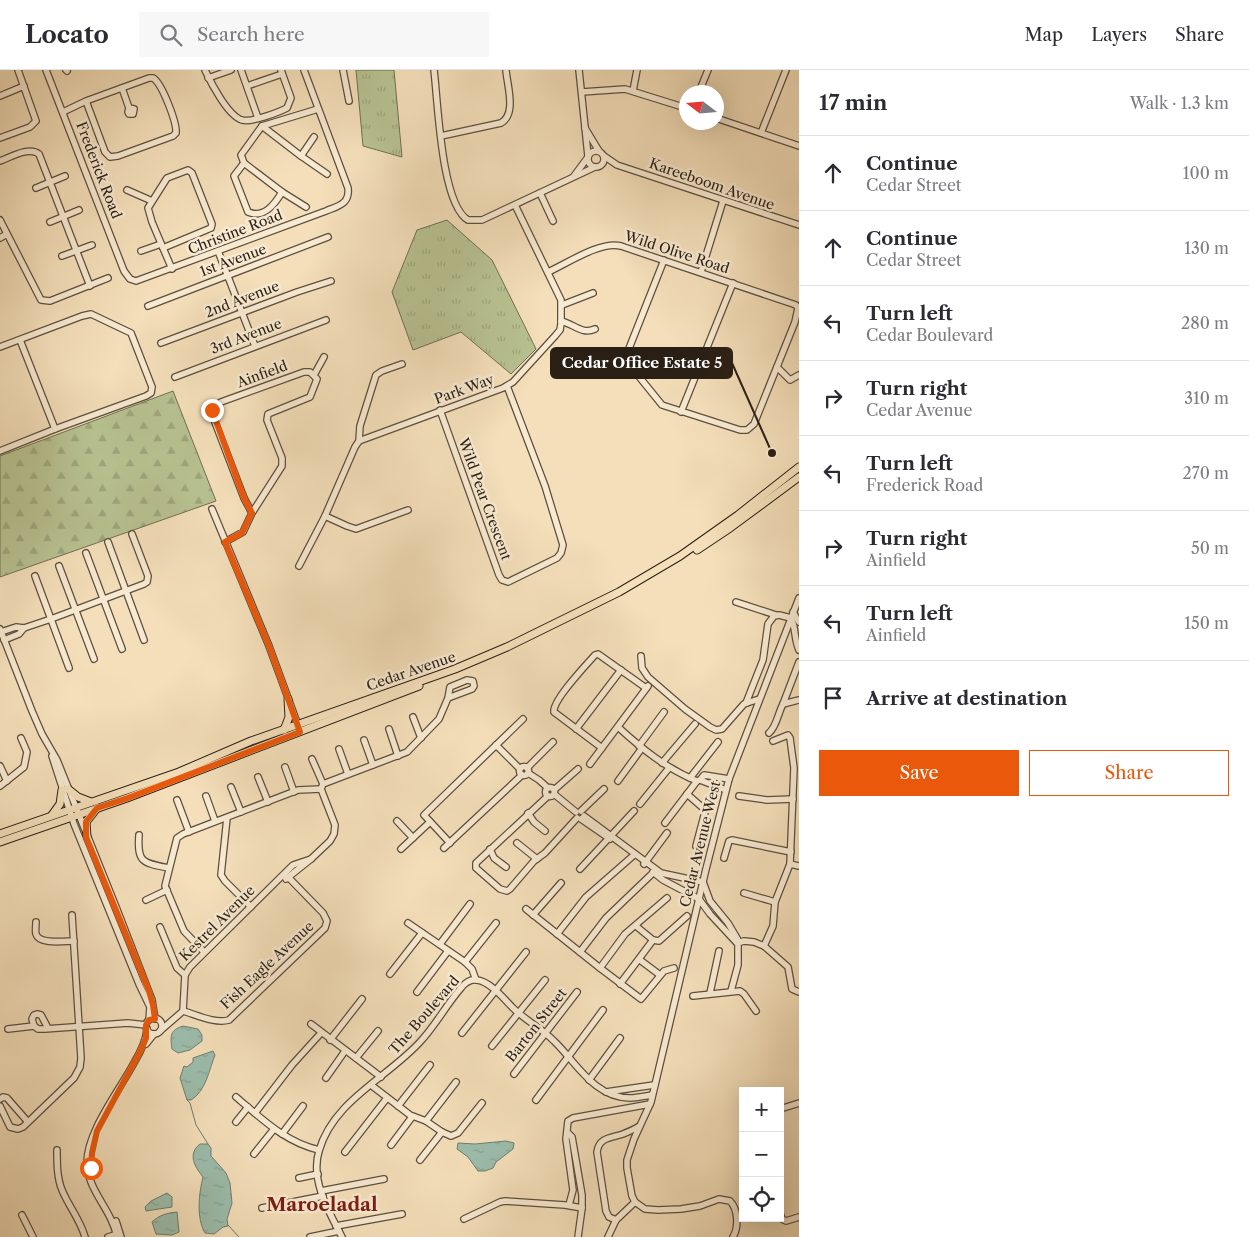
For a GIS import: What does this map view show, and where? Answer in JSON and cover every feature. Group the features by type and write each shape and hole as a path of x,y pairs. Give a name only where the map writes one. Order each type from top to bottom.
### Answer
{"main road":[{"name":"Cedar Avenue","path":"94,805 128,798 382,694 455,669 507,647 593,606 688,552 799,467"},
{"name":"Cedar Avenue","path":"0,842 179,772 252,741 284,730 299,728 512,649 571,621 682,560 799,478"},
{"path":"284,730 289,717 288,699"},
{"path":"48,818 60,806 65,789 94,805 86,822 86,837"},
{"name":"Cedar Avenue","path":"0,834 48,818 74,812"}],"street":[{"path":"0,138 30,127 36,122 18,70"},
{"name":"Frederick Road","path":"46,70 126,275 130,279"},
{"path":"205,70 213,87 238,118 250,121 286,108 291,101 281,72 247,86"},
{"path":"208,78 231,70"},
{"path":"240,70 258,118"},
{"path":"282,192 271,208 254,214 248,212 234,176 242,160 242,151 262,126 318,109 304,70"},
{"path":"343,70 349,101"},
{"path":"434,70 447,178 458,210 468,220 482,220 572,177 603,165 604,156 585,128"},
{"path":"441,136 501,123 506,120 510,104 506,70"},
{"path":"580,70 588,163 595,168"},
{"path":"633,90 637,70"},
{"path":"702,85 708,70"},
{"path":"761,133 786,70"},
{"path":"63,112 86,101 149,78 156,79 160,84 177,132 175,135 114,158 110,157 105,152 86,101"},
{"path":"0,96 24,86"},
{"path":"122,88 129,108"},
{"path":"582,92 618,89 633,90 679,106"},
{"name":"Christine Road","path":"130,279 139,280 172,269 341,205 348,196 348,188 318,109"},
{"path":"724,121 799,146"},
{"path":"262,126 327,174"},
{"path":"301,156 314,137"},
{"path":"0,161 28,151 34,151 41,157 78,250 90,286"},
{"path":"572,177 594,151 599,151"},
{"name":"Kareeboom Avenue","path":"604,156 617,165 799,225"},
{"path":"242,160 282,192 306,207"},
{"name":"Kareeboom Avenue","path":"603,165 617,165"},
{"path":"141,251 162,246 210,230 212,224 192,173 188,170 167,178 148,208 148,212 162,246 172,269"},
{"path":"36,188 65,176"},
{"path":"127,190 152,202"},
{"path":"540,193 553,221"},
{"path":"701,272 723,201"},
{"name":"Park Way","path":"359,442 507,386 513,382 560,330 562,305 560,296 515,205"},
{"path":"50,222 79,210"},
{"path":"0,220 41,300 50,300 108,278"},
{"path":"0,238 7,234"},
{"name":"1st Avenue","path":"148,306 328,237"},
{"path":"62,256 92,244"},
{"name":"Wild Olive Road","path":"548,272 602,246 611,244 794,303 798,308"},
{"path":"218,251 255,346"},
{"path":"664,260 628,351 627,361 660,403 681,412 743,431 754,424 797,323 798,308"},
{"name":"2nd Avenue","path":"161,343 297,292 332,281"},
{"path":"681,412 733,283"},
{"path":"562,305 593,293"},
{"path":"0,347 92,314 131,333 150,379 152,390 146,396 54,429 0,451"},
{"name":"3rd Avenue","path":"174,377 326,320"},
{"path":"561,321 584,331 595,329"},
{"path":"20,340 54,429"},
{"path":"225,542 242,533 252,513 283,464 267,420 268,414 310,397 317,379 314,375 324,357"},
{"path":"299,566 325,516 355,447 359,442 360,426 377,374 402,364"},
{"path":"777,367 790,380 799,375"},
{"name":"Ainfield","path":"252,513 244,498 213,417 212,408 221,402 304,372 310,372 314,375"},
{"name":"Wild Pear Crescent","path":"440,410 499,575 506,582 557,558 563,549 537,468 528,449 529,446 507,386"},
{"path":"212,509 269,646 299,728"},
{"path":"325,516 356,529 408,510"},
{"path":"132,534 148,576 144,584 51,620 24,628 16,627 1,631 32,711 52,752 129,960 150,1007 149,1023 157,1032"},
{"path":"108,542 144,640"},
{"path":"86,553 122,649"},
{"path":"59,566 94,659"},
{"path":"35,576 69,668"},
{"name":"Cedar Avenue West","path":"638,1127 650,1104 729,779 799,598"},
{"path":"736,602 776,615 792,615 799,622"},
{"path":"746,703 765,654 768,624 772,617 776,615"},
{"path":"792,615 799,650"},
{"path":"4,640 19,634 24,628"},
{"path":"590,764 618,727 647,687 601,655 594,654 554,706 554,712 602,748"},
{"path":"641,656 642,668 648,677 714,730 722,729 746,703 759,699"},
{"path":"769,733 775,726 799,662"},
{"path":"576,729 621,670"},
{"path":"204,952 184,931 165,882 176,839 181,835 294,792 322,786 407,752 439,719 451,686 467,680 473,681 474,686 472,689 448,698"},
{"path":"783,704 799,700"},
{"path":"618,781 664,712"},
{"path":"413,718 421,738"},
{"path":"450,843 424,815 523,719"},
{"path":"662,763 695,724"},
{"path":"618,727 640,747 669,768 690,778 726,790"},
{"path":"389,728 398,756"},
{"path":"764,946 773,926 775,902 790,864 796,825 793,799 797,768 789,736 786,735 773,741"},
{"path":"0,786 24,767 27,756 26,748 21,738"},
{"path":"364,740 373,765"},
{"path":"444,848 526,773 553,742"},
{"path":"690,778 718,742"},
{"path":"496,745 526,773 645,863 668,883 699,899 707,910 727,928"},
{"path":"339,749 348,774"},
{"path":"312,759 322,786"},
{"path":"0,766 7,781"},
{"path":"285,767 294,792"},
{"path":"578,768 490,849 476,863 476,868 504,891 510,889 604,789"},
{"path":"640,804 669,768"},
{"path":"665,823 704,775 729,779"},
{"path":"258,777 268,802"},
{"name":"Kestrel Avenue","path":"289,878 311,860 331,839 335,830 335,824 322,786"},
{"path":"231,787 241,812"},
{"path":"687,794 704,808 706,812 696,846"},
{"path":"206,796 215,822"},
{"path":"738,796 762,800 793,799"},
{"path":"177,800 189,832"},
{"path":"580,869 634,811"},
{"path":"74,812 86,837 152,1000 149,1023 141,1050 97,1131 91,1160 95,1182 119,1235 108,1237"},
{"path":"528,813 544,831"},
{"path":"226,818 221,875 250,908"},
{"path":"396,821 413,838"},
{"path":"401,849 430,822"},
{"path":"645,863 668,833"},
{"path":"139,835 139,852 143,861 169,868"},
{"path":"610,837 645,863"},
{"path":"724,858 729,842 732,840 791,852"},
{"path":"517,843 537,859"},
{"path":"490,849 494,858 506,867"},
{"path":"557,934 590,893 634,856"},
{"name":"Kestrel Avenue","path":"183,1011 185,975 190,967 294,863 311,860"},
{"path":"790,864 799,866"},
{"path":"655,871 703,882 707,896 738,943 738,970 731,991"},
{"path":"580,952 606,918 655,871"},
{"path":"279,879 289,878"},
{"name":"Fish Eagle Avenue","path":"183,1011 215,1020 229,1020 325,928 326,921 323,913 289,878"},
{"path":"534,915 561,883"},
{"path":"146,900 167,890"},
{"path":"744,893 775,902"},
{"path":"600,968 625,934 667,898"},
{"path":"440,944 470,904"},
{"path":"707,910 713,905"},
{"path":"526,909 641,999 666,969 674,968"},
{"path":"0,1106 9,1124 13,1128 18,1129 28,1122 77,1073 82,1058 78,1026 72,915"},
{"path":"636,926 653,940 662,940 687,916"},
{"path":"36,922 36,935 40,940 47,942 74,941"},
{"path":"465,962 496,923"},
{"path":"408,924 465,962 474,971 476,980"},
{"path":"160,928 177,968 185,975"},
{"path":"390,974 422,933"},
{"path":"620,984 640,960 653,940"},
{"path":"738,943 754,942 764,946 788,967 792,989 799,992"},
{"path":"417,992 448,951"},
{"path":"710,993 719,951"},
{"path":"462,1033 526,952"},
{"path":"129,960 135,957"},
{"path":"640,960 660,975"},
{"path":"492,1046 545,980"},
{"name":"The Boulevard","path":"339,1232 322,1194 318,1174 317,1160 319,1150 327,1132 339,1114 420,1043 462,987 470,981 483,982 495,991 518,1013 546,1034 589,1080 606,1092 613,1096 629,1098 652,1095"},
{"path":"693,996 731,991 742,992 756,1011"},
{"name":"Barton Street","path":"514,1074 577,992"},
{"path":"330,1040 362,999"},
{"path":"536,1100 603,1010"},
{"path":"113,1101 128,1079 147,1042 183,1011"},
{"path":"34,1026 33,1016 39,1014 48,1028"},
{"path":"8,1029 34,1026 38,1029 128,1023 170,1023"},
{"path":"157,1032 161,1024"},
{"path":"310,1024 381,1077"},
{"path":"356,1058 378,1031"},
{"path":"255,1112 292,1065 321,1033"},
{"path":"589,1080 620,1038"},
{"path":"326,1078 345,1051"},
{"path":"398,1106 430,1065"},
{"path":"426,1121 456,1082"},
{"path":"371,1085 412,1117 426,1121 450,1135 455,1135 482,1103"},
{"path":"606,1092 654,1085"},
{"path":"236,1097 274,1129 299,1144 319,1150"},
{"path":"0,1100 7,1098 28,1122"},
{"path":"345,1152 387,1098"},
{"path":"784,1108 799,1103"},
{"path":"569,1205 573,1190 566,1139 568,1123 573,1118 650,1104"},
{"path":"282,1134 303,1106"},
{"path":"236,1122 248,1107"},
{"path":"391,1144 412,1117"},
{"path":"638,1127 626,1164 631,1192 635,1202 645,1209 658,1210 696,1207 719,1199 726,1199 733,1203 735,1210 736,1228 733,1237"},
{"path":"616,1220 609,1216 606,1211 598,1148 604,1140 624,1134 638,1127"},
{"path":"254,1154 274,1129"},
{"path":"420,1160 442,1132"},
{"path":"568,1134 572,1137 582,1190 582,1208 578,1237"},
{"path":"57,1150 61,1189 77,1216 86,1237"},
{"path":"299,1178 318,1174"},
{"path":"262,1208 384,1179"},
{"path":"573,1190 582,1190"},
{"path":"464,1220 503,1202 569,1205 582,1208"},
{"path":"608,1237 616,1220 635,1202"},
{"path":"310,1237 339,1232 402,1214"},
{"path":"22,1215 33,1237"},
{"path":"784,1220 786,1221 799,1217"}],"green space":[{"path":"356,70 394,70 402,157 363,146"},
{"path":"447,220 492,260 536,349 511,374 461,332 413,350 392,292 417,230"},
{"path":"173,391 216,501 0,577 0,456"}],"water":[{"path":"183,1026 198,1029 202,1035 202,1041 190,1050 178,1053 172,1049 171,1037 176,1029"},
{"path":"213,1051 215,1055 204,1086 196,1096 191,1100 187,1100 180,1078 184,1066 187,1067 193,1062 193,1058"},
{"path":"506,1141 514,1143 513,1149 496,1162 493,1168 485,1171 478,1171 468,1157 457,1149 458,1143 475,1144"},
{"path":"200,1144 208,1144 211,1148 211,1156 226,1173 230,1183 232,1203 227,1219 228,1226 223,1227 214,1234 205,1233 200,1220 200,1190 203,1177 195,1165 193,1156"},
{"path":"167,1193 172,1197 172,1207 146,1211 145,1207 151,1201"},
{"path":"177,1212 179,1232 172,1235 156,1234 152,1222 163,1215"}],"waterway":[{"path":"187,1100 190,1103 196,1125 208,1144"},
{"path":"228,1225 239,1237"}],"place":[{"name":"Cedar Office Estate 5","path":"772,453"}],"district":[{"name":"Maroeladal","path":"322,1204"}],"route":[{"path":"91,1168 97,1131 141,1050 146,1038 146,1025 149,1020 155,1019 149,991 86,837 86,822 97,808 128,798 300,732 269,646 225,542 242,533 252,513 244,498 212,410"}]}
